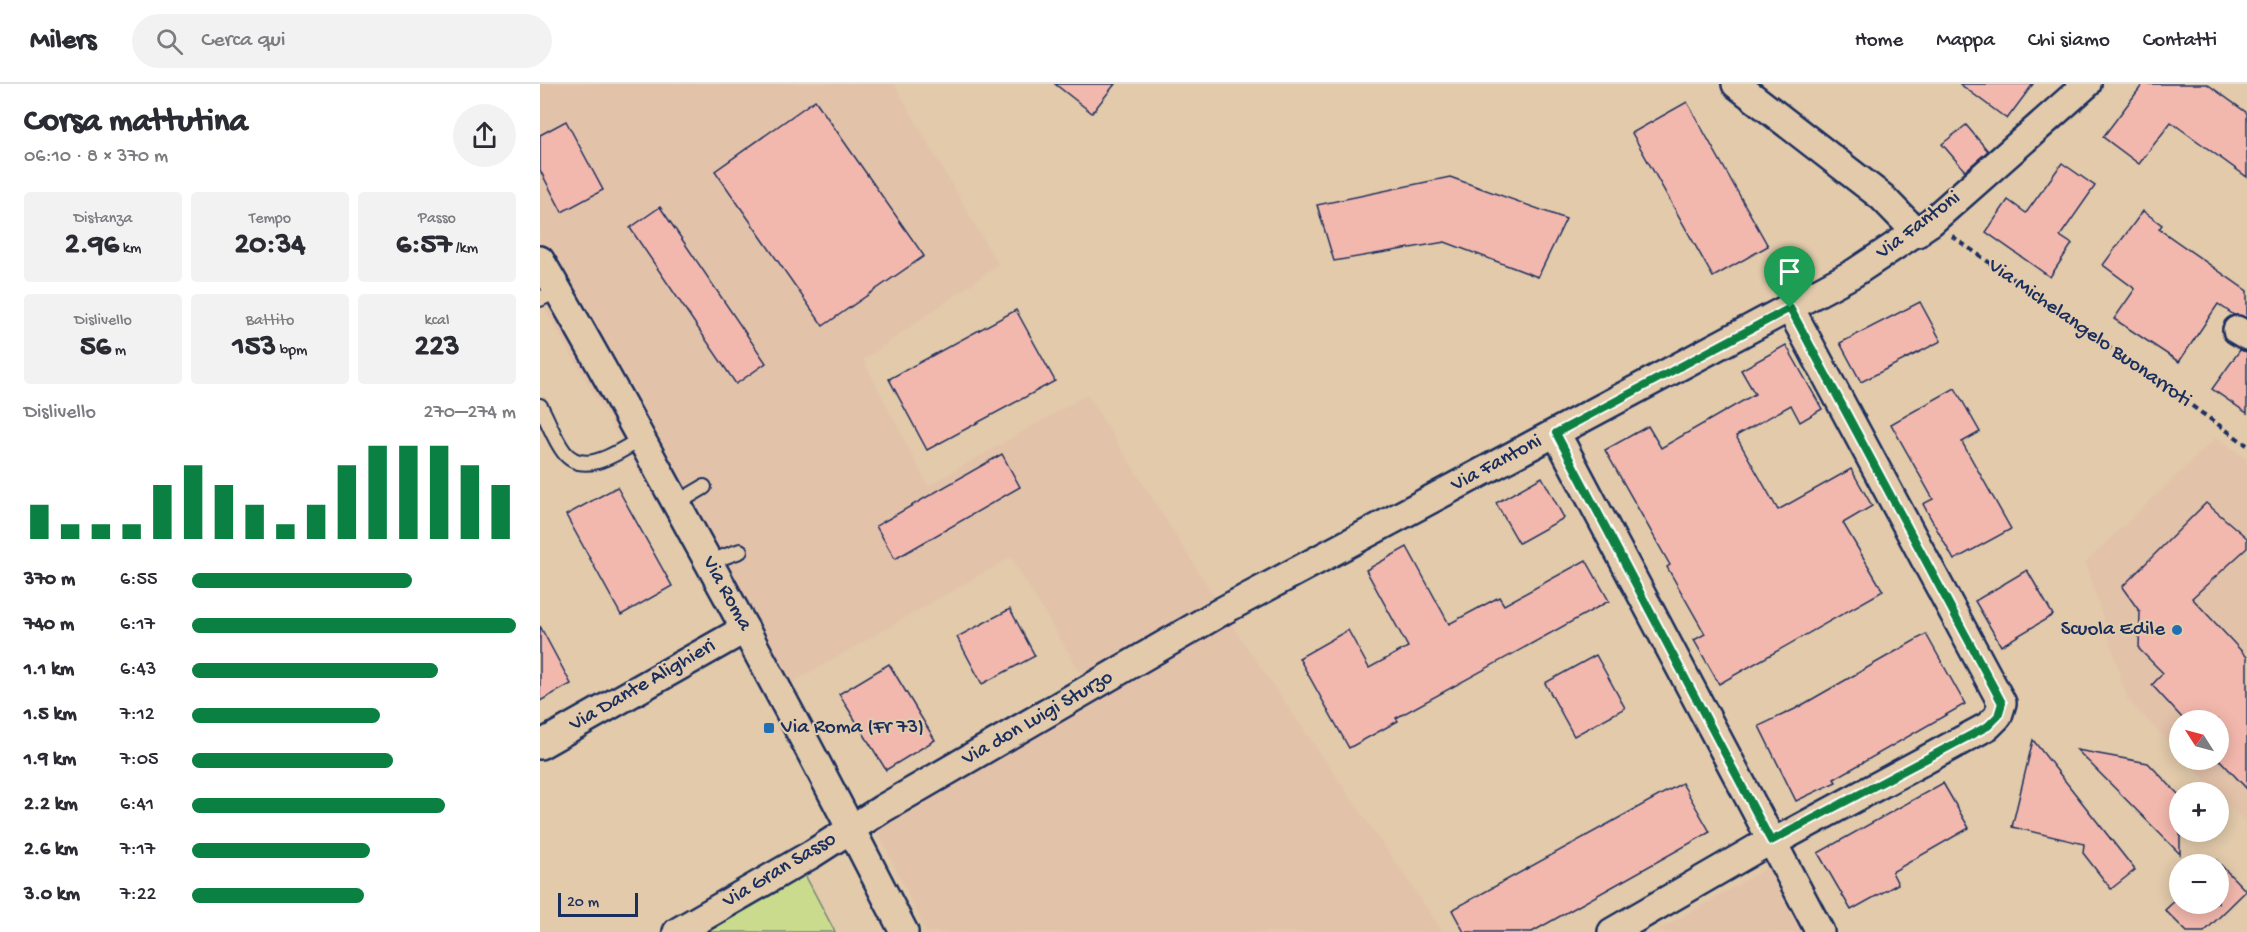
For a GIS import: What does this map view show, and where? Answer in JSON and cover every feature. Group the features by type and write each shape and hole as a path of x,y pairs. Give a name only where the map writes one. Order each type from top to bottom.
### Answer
{"street":[{"path":"1736,84 1924,227"},
{"name":"Via Fantoni","path":"1224,610 1854,273 1924,227 2077,87"},
{"name":"Via Roma","path":"540,260 549,294 641,439 677,503 852,827 904,932"},
{"path":"1612,932 1771,841 1988,726 1998,716 2002,703 1790,308"},
{"path":"1556,433 1820,932"},
{"name":"Via don Luigi Sturzo","path":"852,827 1224,610"},
{"name":"Via Dante Alighieri","path":"540,745 746,628"},
{"name":"Via Gran Sasso","path":"677,932 812,854 852,827"}],"lane":[{"path":"540,406 565,453 577,462 593,463 641,439"},
{"path":"677,503 704,487"},
{"path":"709,562 740,551"}],"path":[{"name":"Via Michelangelo Buonarroti","path":"1924,227 2247,445"}],"shaded area":[{"path":"540,84 894,84 998,265 863,360 928,486 1087,395 1237,633 1443,932 926,932 866,807 1085,680 1011,557 765,698 691,562 540,300"},
{"name":"Scuola Edile","path":"2216,438 2247,459 2247,824 2229,805 2229,782 2207,782 2195,770 2229,770 2229,710 2169,710 2169,742 2127,698 2086,562"},
{"path":"1769,867 1804,932 1655,932"}],"green space":[{"path":"803,871 835,932 702,932"}],"building":[{"path":"1055,84 1115,84 1092,113"},
{"path":"1960,84 2033,84 2007,119"},
{"path":"2143,84 2207,84 2247,113 2247,177 2171,122 2139,164 2103,137"},
{"path":"815,100 924,256 823,326 715,171"},
{"path":"1687,102 1768,246 1713,277 1632,133"},
{"path":"566,121 603,190 562,212 540,170 540,135"},
{"path":"1966,125 1988,151 1965,171 1942,144"},
{"path":"2062,163 2095,186 2060,236 2072,244 2050,277 1986,232 2008,200 2026,213"},
{"path":"1450,177 1566,219 1538,277 1445,242 1334,261 1317,205"},
{"path":"660,207 766,363 736,384 630,228"},
{"path":"2143,211 2162,225 2159,229 2247,291 2247,318 2234,315 2218,304 2179,362 2114,319 2135,289 2103,265"},
{"path":"1920,302 1941,341 1861,382 1840,343"},
{"path":"1016,310 1055,381 927,450 889,379"},
{"path":"1786,345 1822,409 1800,422 1791,405 1736,436 1778,510 1851,469 1872,506 1843,523 1883,591 1719,684 1694,640 1705,634 1667,567 1670,565 1605,450 1648,426 1661,448 1755,394 1741,370"},
{"path":"2240,350 2247,352 2247,413 2212,389"},
{"path":"1955,388 1980,432 1962,442 2011,529 1954,560 1923,504 1933,499 1891,424"},
{"path":"1002,454 1020,487 895,559 876,526"},
{"path":"1542,477 1564,518 1519,543 1496,503"},
{"path":"617,487 672,586 621,615 566,515"},
{"path":"2206,503 2247,538 2247,548 2192,598 2247,657 2247,789 2229,770 2229,710 2175,710 2152,685 2163,673 2139,649 2140,612 2122,587"},
{"path":"1407,547 1449,624 1499,597 1504,605 1586,560 1609,601 1396,718 1398,721 1349,748 1299,658 1348,630 1369,668 1408,647 1366,570"},
{"path":"2027,570 2053,615 2001,646 1975,601"},
{"path":"1010,609 1035,656 982,684 957,637"},
{"path":"540,626 571,684 540,701"},
{"path":"1926,634 1965,704 1834,779 1836,782 1796,801 1759,726 1795,709"},
{"path":"1596,655 1625,708 1574,736 1545,683"},
{"path":"889,664 935,740 886,770 839,694"},
{"path":"2033,740 2135,870 2111,889 2083,853 2084,844 2012,827"},
{"path":"2077,750 2148,763 2169,785 2169,842 2180,842 2180,854"},
{"path":"1682,783 1710,832 1532,932 1464,932 1452,910"},
{"path":"1943,783 1969,828 1892,872 1898,884 1851,910 1818,853"},
{"path":"2229,873 2246,891 2229,908"},
{"path":"2169,914 2222,914 2204,932 2187,932"}],"place":[{"name":"Scuola Edile","path":"2177,630"},
{"name":"Via Roma (Fr 73)","path":"769,728"}],"route":[{"path":"1790,308 2002,703 1998,716 1988,726 1785,836 1771,841 1556,433 1790,308"}]}
